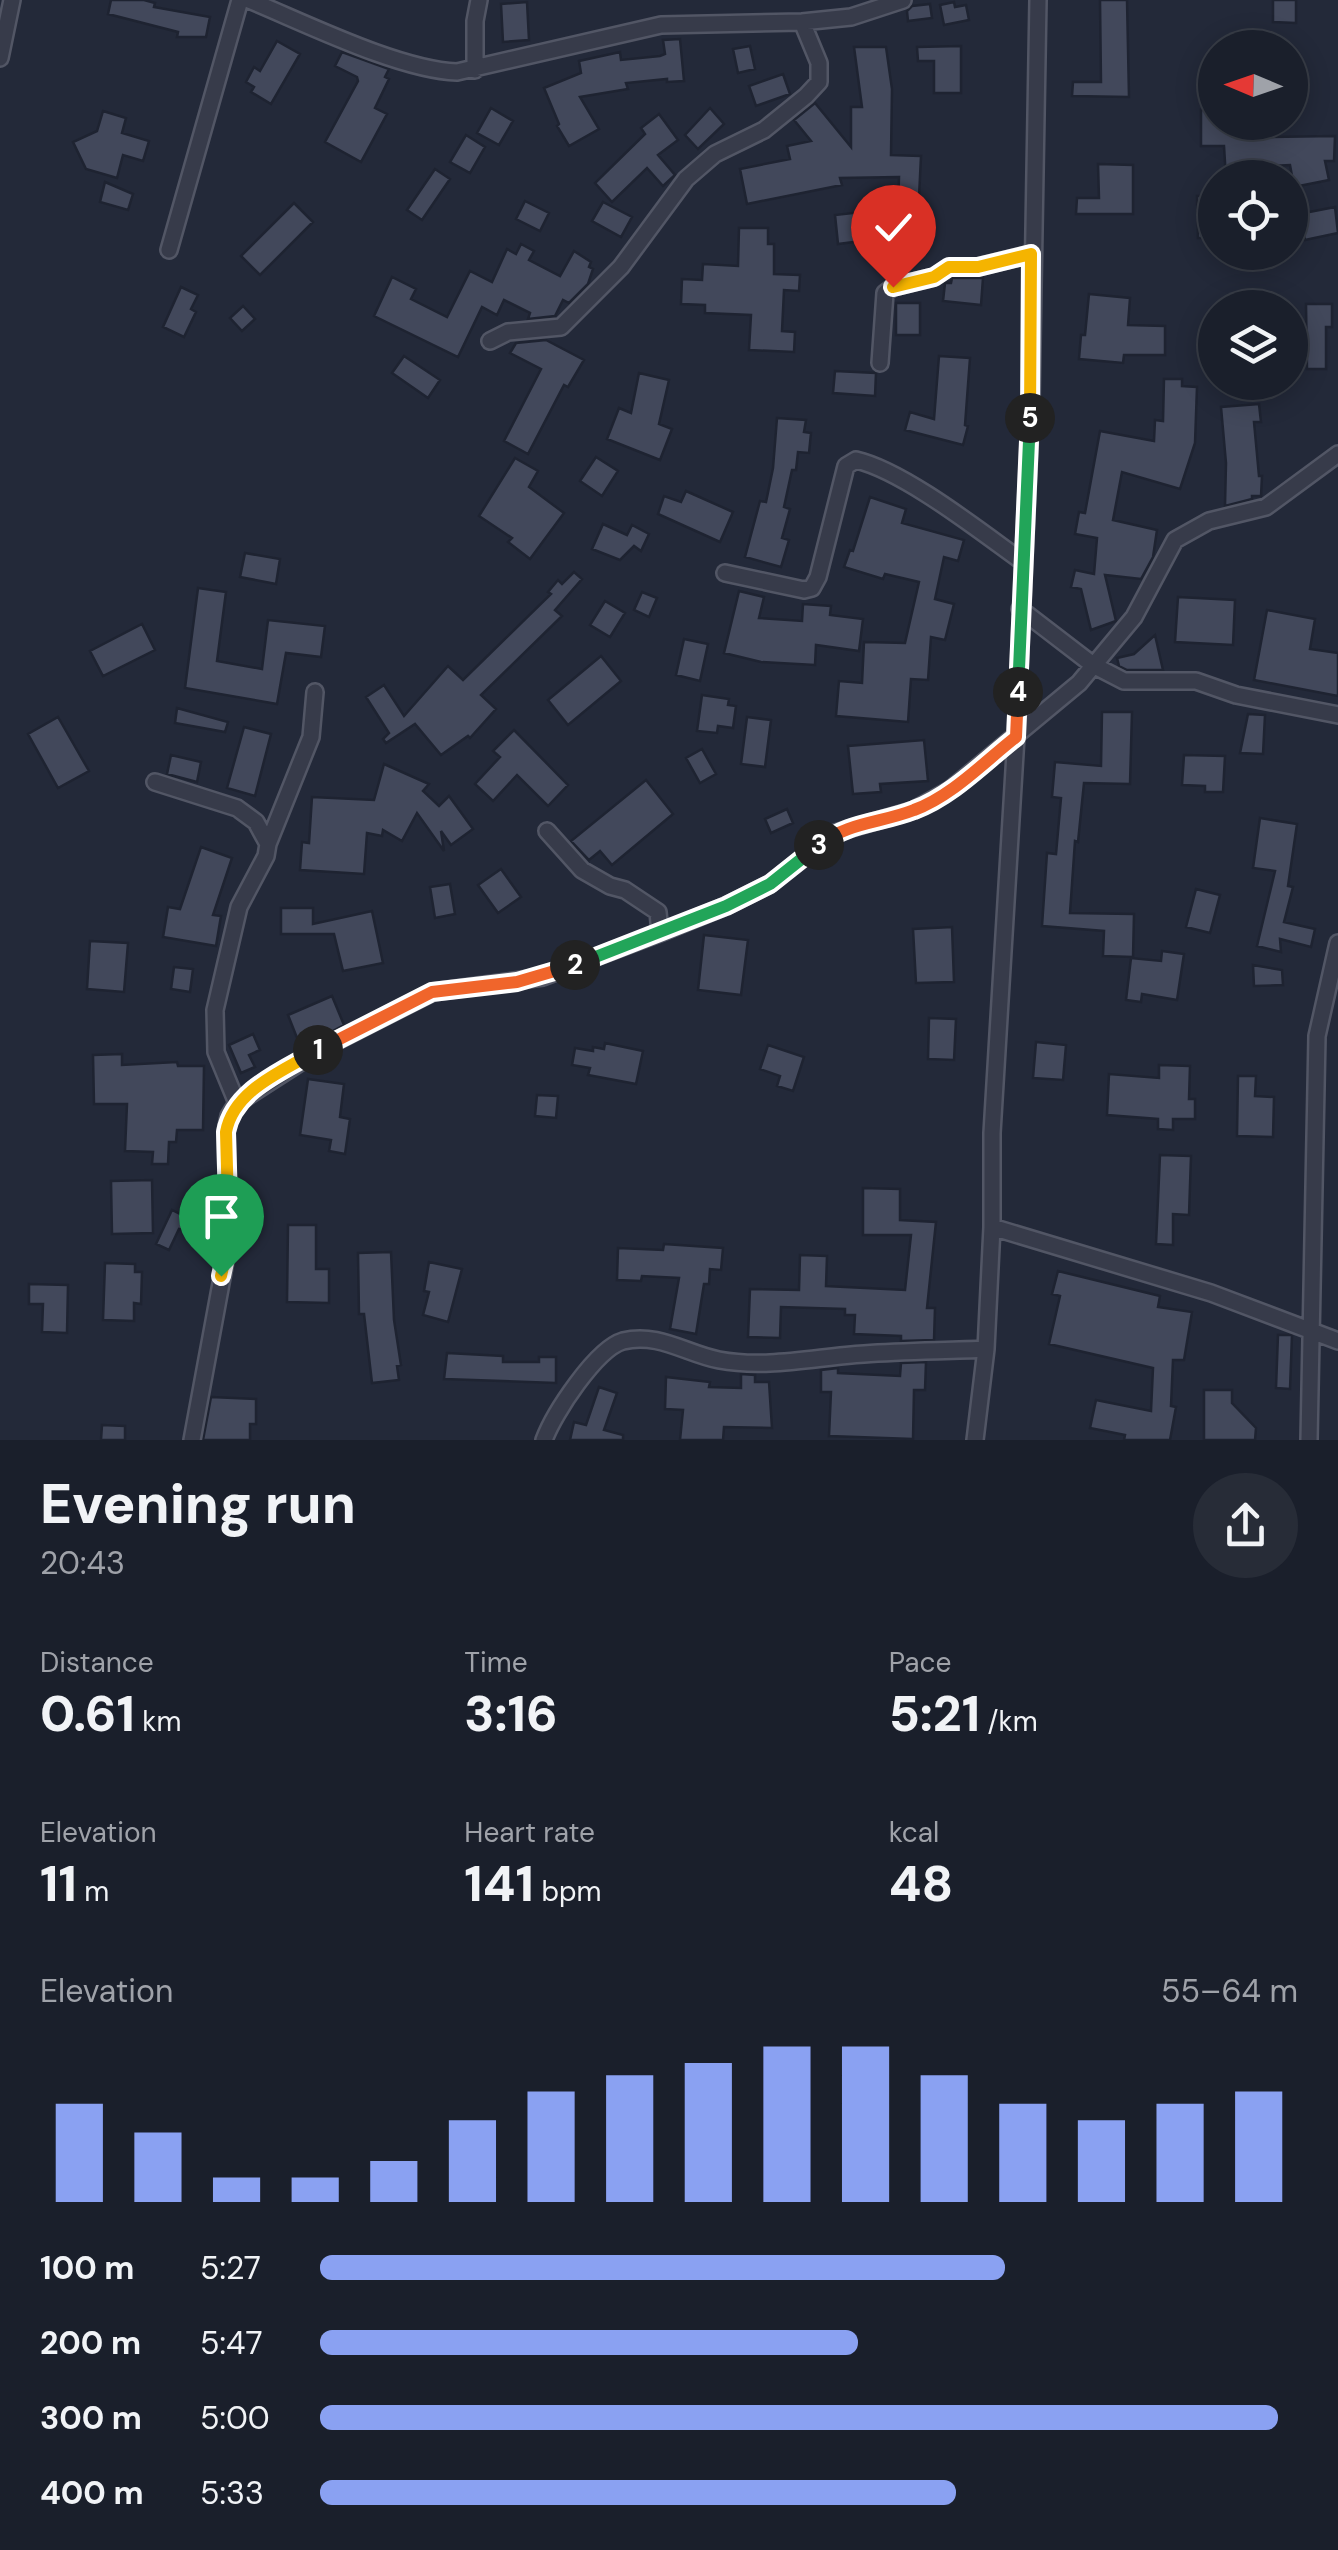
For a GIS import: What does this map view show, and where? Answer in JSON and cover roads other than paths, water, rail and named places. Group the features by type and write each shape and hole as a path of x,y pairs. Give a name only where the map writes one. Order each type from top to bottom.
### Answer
{"street":[{"path":"0,58 12,0"},
{"path":"169,250 240,0"},
{"path":"249,0 437,72 475,70 556,47 602,41 661,25 852,17 903,0"},
{"path":"475,70 479,0"},
{"path":"975,1440 986,1349 992,1134 1016,737 1032,347 1038,0"},
{"path":"490,341 508,332 561,327 621,267 686,179 715,154 764,130 806,96 818,82 819,63 802,22"},
{"path":"880,363 885,293 893,287 934,277 949,267 978,267 1031,254"},
{"path":"192,1440 229,1240 226,1132 237,1102 321,1049 432,992 543,977 660,933 770,884 835,833 914,810 950,790 1077,685 1148,596 1159,565 1174,540 1209,521 1266,508 1338,454"},
{"path":"725,573 804,590 812,588 846,466 856,460 901,480 1023,562"},
{"path":"1020,609 1092,665 1124,681 1196,682 1338,714"},
{"path":"237,1102 216,1052 215,1010 239,906 266,856 311,737 315,692"},
{"path":"154,782 237,808 256,822 268,844"},
{"path":"546,831 582,870 658,912 660,933"},
{"path":"1309,1440 1317,1036 1338,944"},
{"path":"992,1227 1070,1248 1314,1329 1338,1341"},
{"path":"544,1440 566,1397 610,1346 626,1340 676,1344 722,1361 772,1363 862,1354 986,1349"}]}
